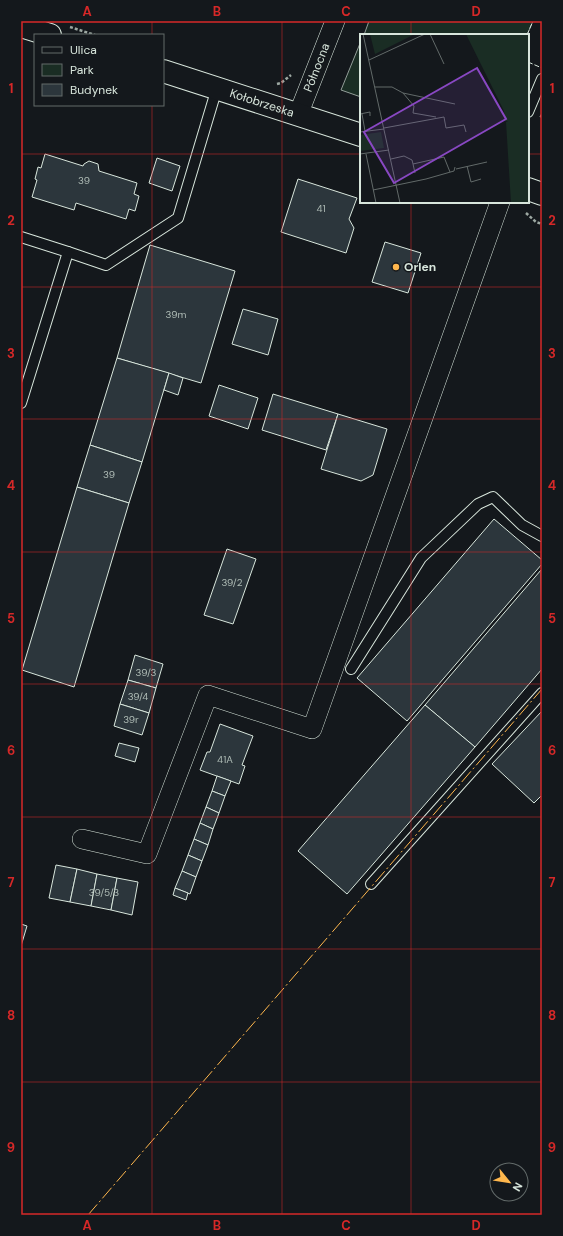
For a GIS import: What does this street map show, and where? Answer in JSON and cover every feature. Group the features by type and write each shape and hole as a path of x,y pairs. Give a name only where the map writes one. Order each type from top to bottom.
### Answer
{"main road":[{"path":"21,26 58,30"},
{"name":"Kołobrzeska","path":"164,71 360,135"},
{"path":"529,189 542,194"}],"street":[{"name":"Północna","path":"298,115 335,21"},
{"path":"82,839 147,854 208,695 312,729 500,203"}],"lane":[{"path":"529,110 542,78"},
{"path":"21,238 106,265 178,218 217,88"},
{"path":"21,403 68,252"},
{"path":"351,669 421,558 478,504 493,497 522,525 542,536"},
{"path":"371,884 542,693"}],"path":[{"path":"58,30 88,34"},
{"path":"273,85 281,83 295,71"}],"green space":[{"path":"369,21 533,21 527,34 364,34"},
{"path":"360,43 360,97 341,90"}],"building":[{"path":"45,154 83,166 89,161 98,164 99,171 137,183 134,194 139,196 135,211 129,209 126,219 76,203 74,210 32,197 37,180 35,179 38,167 41,168"},
{"path":"157,158 180,166 172,191 149,183"},
{"path":"298,179 357,198 349,219 354,228 346,253 281,232"},
{"name":"Orlen","path":"385,242 421,253 408,293 372,282"},
{"path":"150,245 235,271 201,383 117,358"},
{"path":"243,309 278,319 268,355 232,344"},
{"path":"117,358 169,373 142,462 90,445"},
{"path":"169,373 183,378 178,395 164,390"},
{"path":"219,385 258,398 248,429 209,416"},
{"path":"273,394 338,414 326,450 262,430"},
{"path":"338,414 387,429 373,475 361,481 321,469"},
{"path":"90,445 142,462 129,503 77,487"},
{"path":"77,487 129,503 74,687 22,670"},
{"path":"494,519 542,560 542,564 407,721 357,678"},
{"path":"227,549 256,559 233,624 204,615"},
{"path":"541,570 542,669 475,747 425,705"},
{"path":"135,655 163,664 156,688 128,680"},
{"path":"128,680 156,688 149,713 120,704"},
{"path":"120,704 149,713 142,735 114,726"},
{"path":"425,705 475,747 347,894 298,851"},
{"path":"542,711 542,795 534,803 492,764"},
{"path":"220,724 253,736 242,765 245,766 239,784 200,770 207,752 210,752"},
{"path":"119,743 139,748 135,762 115,756"},
{"path":"217,776 231,781 225,796 212,791"},
{"path":"212,791 225,796 219,813 206,807"},
{"path":"206,807 219,813 213,829 200,823"},
{"path":"200,823 213,829 208,845 194,839"},
{"path":"194,839 208,845 202,861 188,855"},
{"path":"188,855 202,861 196,877 182,871"},
{"path":"56,865 77,869 70,902 49,898"},
{"path":"77,869 97,874 91,906 70,902"},
{"path":"182,871 196,877 190,894 175,888"},
{"path":"97,874 117,878 111,910 91,906"},
{"path":"117,878 138,882 132,915 111,910"},
{"path":"175,888 188,893 186,900 173,895"},
{"path":"21,924 27,926 21,946"}],"fence":[{"path":"527,34 533,21"},
{"path":"529,62 542,68"},
{"path":"542,113 540,117 542,118"}],"power":[{"path":"88,1215 542,689"}],"place":[{"name":"Orlen","path":"396,267"}]}
